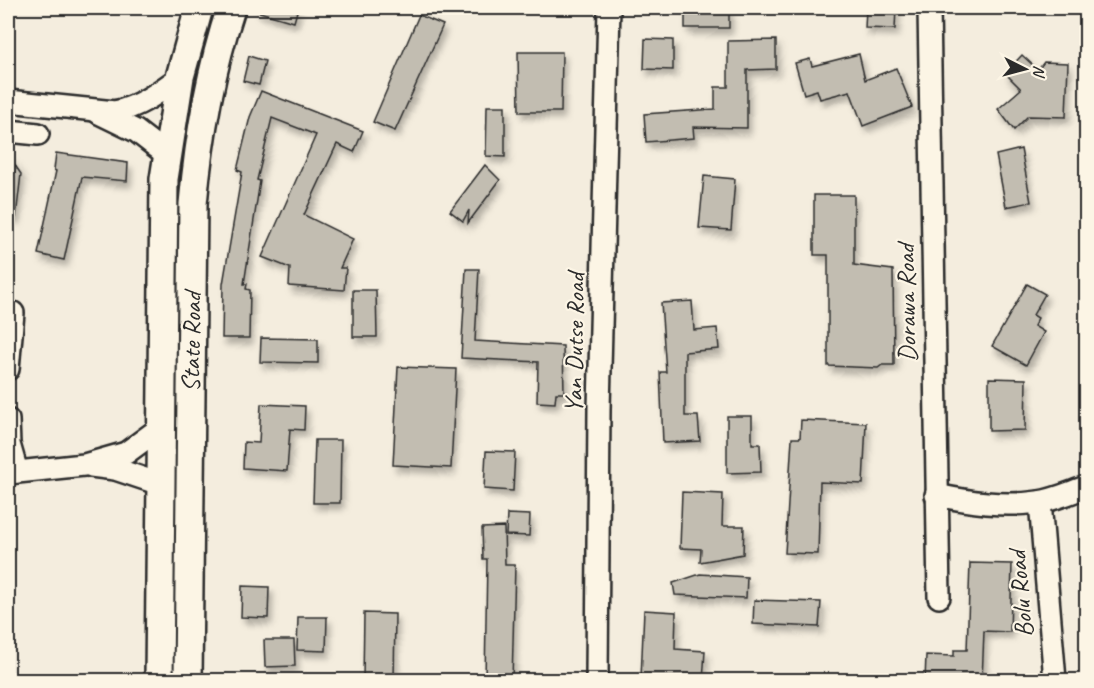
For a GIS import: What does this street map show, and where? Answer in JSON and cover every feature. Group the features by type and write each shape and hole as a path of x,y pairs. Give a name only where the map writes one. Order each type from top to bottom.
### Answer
{"main road":[{"name":"State Road","path":"159,681 162,227 167,155 180,77 199,8"},
{"name":"State Road","path":"188,681 193,204 198,142 208,90 231,8"}],"street":[{"name":"Yan Dutse Road","path":"597,681 599,409 609,8"},
{"name":"Dorawa Road","path":"928,8 939,597"},
{"path":"8,101 95,112 116,112 133,108 150,99 180,77"},
{"path":"95,112 136,131 167,155"},
{"path":"8,131 38,134"},
{"path":"8,369 13,313"},
{"path":"8,420 12,472 84,465 126,453 160,428"},
{"path":"84,465 115,469 160,484"},
{"path":"936,495 985,504 1040,502 1086,486"},
{"name":"Bolu Road","path":"1040,502 1055,681"}],"building":[{"path":"257,8 298,8 294,22 256,11"},
{"path":"685,8 729,8 729,28 685,28"},
{"path":"866,8 896,8 895,29 865,28"},
{"path":"419,15 443,25 395,131 373,122"},
{"path":"645,39 673,40 673,70 644,69"},
{"path":"776,40 776,69 747,70 747,128 693,127 694,138 646,142 644,114 715,109 715,87 728,87 728,41"},
{"path":"518,52 562,52 561,112 519,112"},
{"path":"859,54 865,80 896,68 912,107 863,126 850,91 820,99 817,90 804,94 795,63 810,59 812,66"},
{"path":"1022,55 1038,70 1044,62 1068,63 1066,117 1028,116 1014,130 998,109 1021,89 1005,73"},
{"path":"249,56 265,61 259,85 243,81"},
{"path":"261,91 363,131 354,152 337,144 304,215 353,239 340,268 346,268 344,290 289,286 290,268 262,257 316,135 272,118 257,180 260,181 244,284 247,284 246,289 250,290 249,338 222,338 223,284 242,172 237,170 250,117"},
{"path":"487,106 505,106 505,157 486,156"},
{"path":"1021,149 1031,202 1006,207 996,155"},
{"path":"56,153 128,163 127,181 82,177 64,260 38,254 56,171 54,170"},
{"path":"8,155 21,174 16,217 8,216"},
{"path":"485,165 500,180 468,223 469,210 463,221 450,211"},
{"path":"704,176 735,179 731,230 699,228"},
{"path":"814,195 854,195 854,265 893,270 894,365 882,365 878,368 828,366 828,255 814,255"},
{"path":"466,269 479,269 475,341 563,346 564,393 556,393 555,403 537,402 538,362 461,358"},
{"path":"1027,284 1045,294 1033,315 1038,318 1034,326 1044,332 1026,365 992,346"},
{"path":"353,290 376,290 377,337 353,337"},
{"path":"692,301 694,330 717,328 719,349 685,352 685,416 698,416 700,441 663,443 660,372 666,372 661,303"},
{"path":"261,338 318,339 318,363 260,362"},
{"path":"398,367 456,369 451,468 393,465"},
{"path":"989,378 1026,379 1025,430 989,431"},
{"path":"261,404 305,406 304,430 290,429 287,471 243,468 244,442 259,443"},
{"path":"727,416 752,416 752,444 760,444 761,472 727,473"},
{"path":"801,420 866,423 863,484 820,482 818,554 785,553 792,438 800,438"},
{"path":"315,440 341,440 340,503 313,503"},
{"path":"486,451 515,452 513,491 484,489"},
{"path":"682,492 723,494 722,526 744,526 743,554 700,562 701,549 680,548"},
{"path":"507,514 530,515 529,536 506,535"},
{"path":"504,527 505,565 515,565 512,681 485,681 487,559 483,559 482,528"},
{"path":"970,563 1012,564 1010,632 984,631 982,681 925,681 926,655 954,656 954,650 967,650"},
{"path":"700,574 747,577 746,598 675,595 673,583"},
{"path":"242,586 269,587 268,618 241,617"},
{"path":"754,600 821,602 819,627 753,624"},
{"path":"644,610 676,612 675,649 705,651 703,681 641,678"},
{"path":"364,613 395,614 394,681 363,681"},
{"path":"298,617 327,617 326,651 297,650"},
{"path":"264,640 294,640 295,666 265,667"}]}
